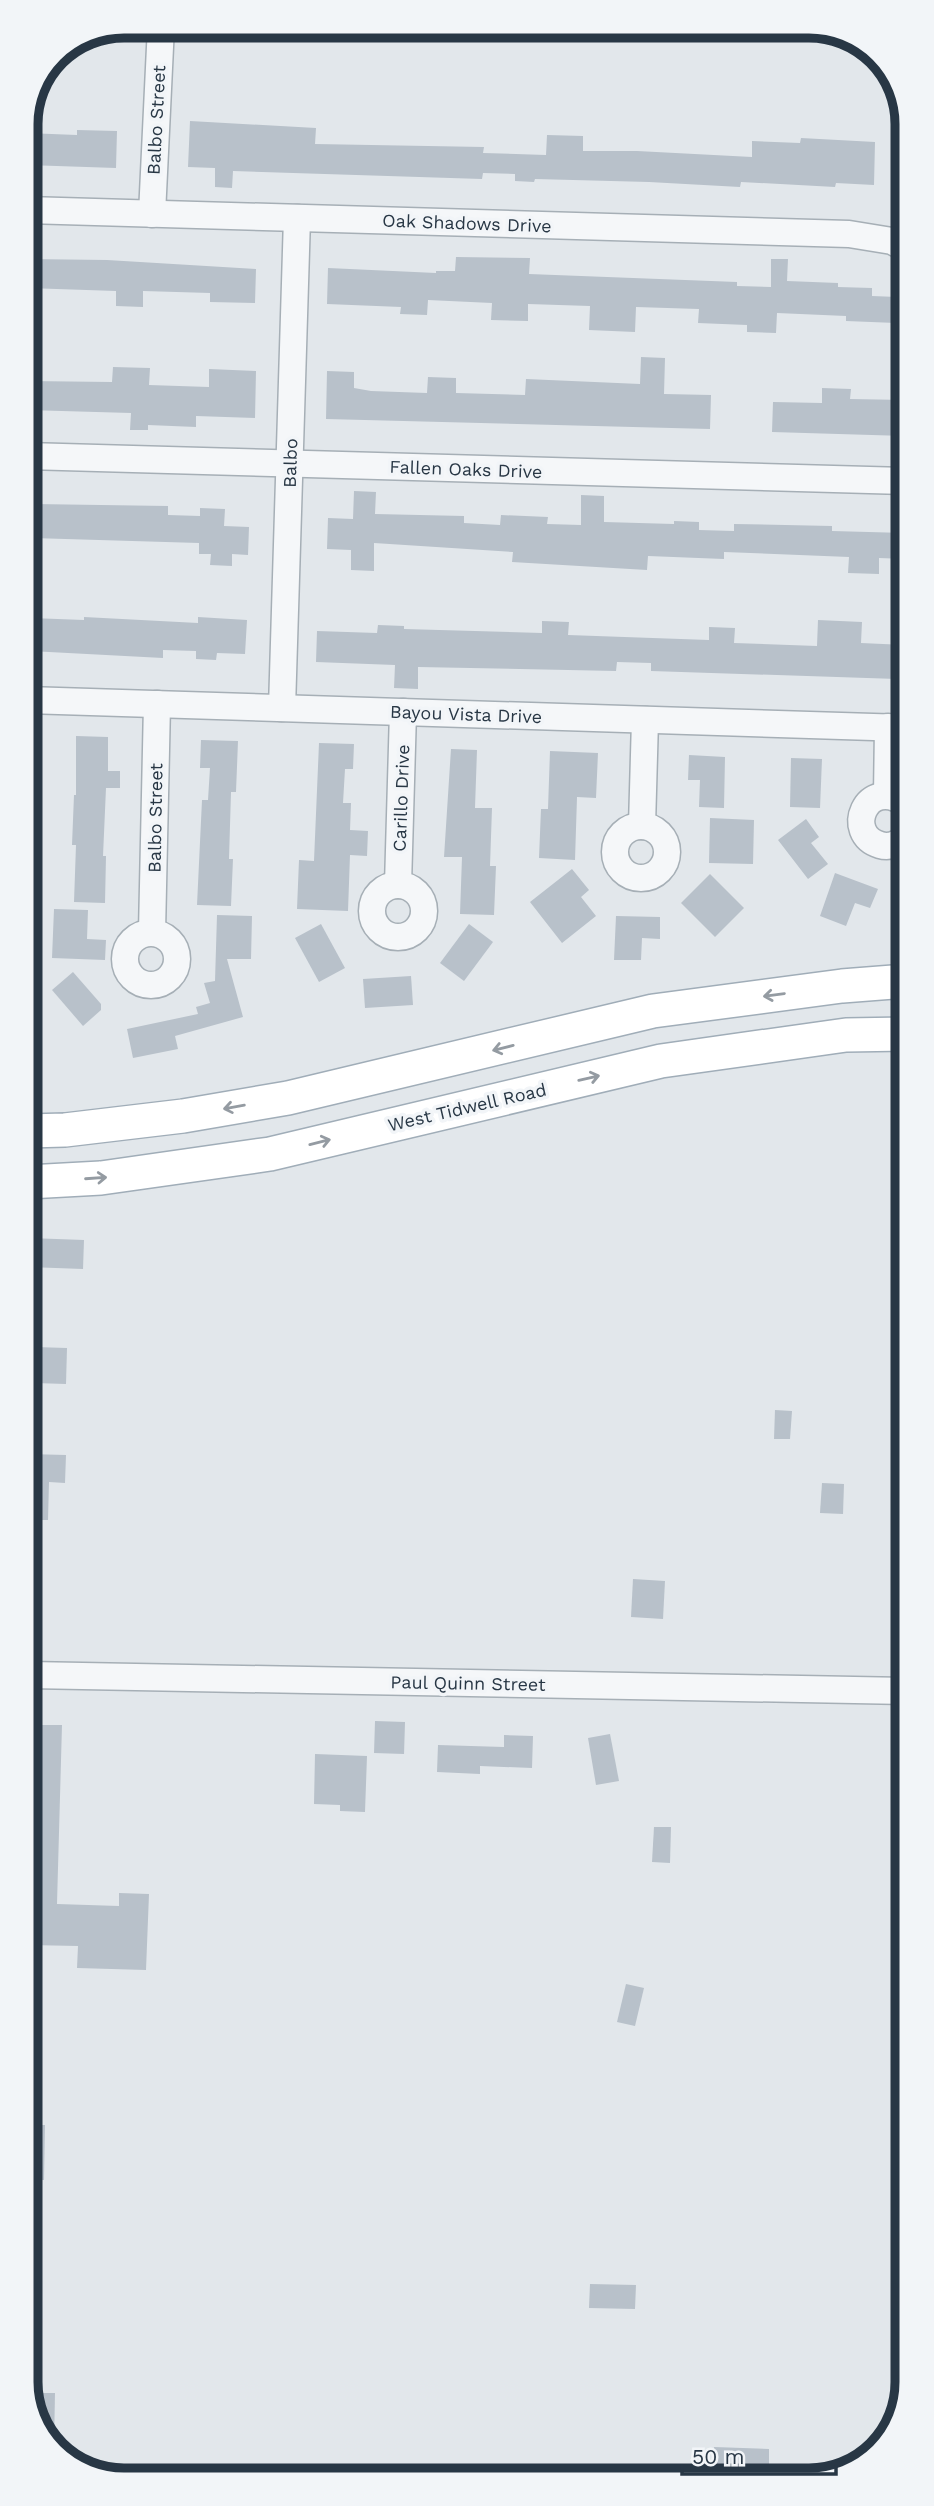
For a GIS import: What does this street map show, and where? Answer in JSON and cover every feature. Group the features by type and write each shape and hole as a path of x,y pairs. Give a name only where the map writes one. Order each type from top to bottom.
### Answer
{"main road":[{"path":"39,1131 183,1116 288,1098 653,1011 842,986 895,982"},
{"path":"842,986 846,1035"},
{"name":"West Tidwell Road","path":"39,1181 101,1178 270,1154 661,1061 846,1035 895,1034"},
{"path":"409,1071 421,1118"}],"street":[{"name":"Balbo Street","path":"152,214 159,38"},
{"name":"Oak Shadows Drive","path":"39,210 849,234 895,243"},
{"name":"Balbo","path":"282,708 297,218"},
{"name":"Fallen Oaks Drive","path":"39,456 895,481"},
{"name":"Bayou Vista Drive","path":"39,699 895,727"},
{"name":"Balbo Street","path":"152,932 157,704"},
{"name":"Carillo Drive","path":"398,885 403,712"},
{"path":"642,826 645,720"},
{"path":"895,799 877,797 863,810 861,820 863,830 876,844 895,845"},
{"name":"Paul Quinn Street","path":"38,1675 895,1691"}],"building":[{"path":"190,121 316,128 315,144 484,147 483,153 546,155 547,135 583,136 583,151 752,157 752,141 800,143 801,138 875,142 874,185 836,183 835,187 741,182 740,187 649,182 535,179 534,182 515,181 515,174 483,173 482,179 233,171 232,188 215,187 215,168 188,167"},
{"path":"77,130 117,131 116,168 39,165 39,134 77,135"},
{"path":"456,257 530,258 529,274 737,282 737,286 771,287 771,259 788,259 787,281 838,283 838,287 872,288 872,296 895,297 895,323 846,321 846,316 777,313 776,333 747,332 747,325 698,323 699,309 636,307 635,332 589,330 590,306 528,304 528,321 491,320 492,303 428,300 427,315 400,314 401,307 327,304 328,268 436,273 455,271"},
{"path":"39,259 107,260 256,269 255,303 210,302 210,293 143,291 143,307 116,306 116,291 39,288"},
{"path":"641,357 665,358 664,394 711,395 710,429 326,419 327,371 354,372 354,388 371,391 427,393 428,377 456,378 456,393 525,395 526,379 640,384"},
{"path":"113,367 150,368 149,385 209,387 209,369 256,371 255,418 196,416 196,427 148,425 148,430 130,430 131,413 39,410 39,381 112,382"},
{"path":"822,388 851,389 850,399 895,400 895,436 772,432 773,402 822,403"},
{"path":"354,491 376,492 375,514 464,516 464,523 500,525 501,515 548,517 547,524 581,525 581,495 604,496 604,522 699,522 699,530 734,531 734,524 832,526 832,531 895,533 895,559 879,558 879,574 848,573 849,557 724,552 724,559 648,556 647,570 512,562 513,552 374,543 374,571 351,570 351,550 327,549 328,518 353,519"},
{"path":"39,504 168,506 168,515 200,516 200,508 225,509 224,526 249,527 248,555 232,554 232,566 210,565 211,554 199,554 199,543 39,538"},
{"path":"84,617 198,623 198,617 247,620 245,654 217,653 216,660 196,659 196,651 163,650 163,658 39,651 39,618 84,620"},
{"path":"818,620 862,622 861,643 895,645 895,679 651,671 651,663 617,662 616,671 418,667 418,689 394,688 395,665 316,662 317,631 377,633 378,625 404,626 404,629 542,633 542,621 569,622 568,635 709,640 709,627 735,628 734,643 817,646"},
{"path":"76,736 108,737 108,771 120,771 120,788 106,788 103,856 106,856 105,903 74,902 76,845 72,845 76,795"},
{"path":"201,740 238,741 236,792 231,792 231,906 197,905 202,800 208,800 210,768 200,768"},
{"path":"319,743 354,744 353,769 345,769 343,803 351,803 350,830 368,831 367,856 350,855 348,911 297,909 299,860 314,861"},
{"path":"451,749 477,750 475,808 492,808 490,866 496,866 494,915 460,914 462,857 444,857"},
{"path":"550,751 598,753 596,798 577,797 575,860 539,858 541,809 548,809"},
{"path":"689,755 725,757 724,808 699,807 700,780 688,780"},
{"path":"791,758 822,759 820,808 790,807"},
{"path":"710,818 754,820 753,864 709,863"},
{"path":"806,819 819,837 811,843 828,864 808,879 778,840"},
{"path":"572,869 589,890 581,897 596,916 562,943 530,902"},
{"path":"835,873 878,889 870,908 855,903 846,926 820,916"},
{"path":"710,874 744,908 715,937 681,903"},
{"path":"54,909 88,910 87,939 106,940 105,960 52,958"},
{"path":"217,915 252,916 251,959 227,959 243,1017 175,1036 178,1049 133,1058 127,1029 198,1014 196,1007 210,1003 204,983 215,981"},
{"path":"616,916 660,917 660,939 642,938 641,960 614,960"},
{"path":"321,924 345,968 319,982 295,938"},
{"path":"469,924 493,942 464,981 440,963"},
{"path":"73,972 101,1004 101,1010 83,1026 52,990"},
{"path":"411,976 413,1005 365,1008 363,979"},
{"path":"39,1238 84,1240 83,1269 38,1267"},
{"path":"38,1347 67,1348 66,1384 38,1383"},
{"path":"775,1410 792,1411 790,1439 774,1439"},
{"path":"38,1454 66,1455 65,1483 49,1482 48,1520 38,1520"},
{"path":"822,1483 844,1484 843,1514 820,1513"},
{"path":"633,1579 665,1581 663,1619 631,1617"},
{"path":"375,1721 405,1722 404,1754 374,1753"},
{"path":"38,1725 62,1725 57,1904 119,1906 119,1893 149,1894 146,1970 77,1968 78,1946 38,1945"},
{"path":"610,1734 619,1781 596,1785 588,1738"},
{"path":"504,1735 533,1736 532,1768 480,1766 480,1774 437,1772 438,1745 504,1747"},
{"path":"315,1754 367,1756 365,1812 340,1811 340,1805 314,1804"},
{"path":"654,1827 671,1827 670,1863 652,1862"},
{"path":"626,1984 644,1988 635,2026 617,2022"},
{"path":"38,2125 45,2125 44,2180 38,2180"},
{"path":"590,2284 636,2285 635,2309 589,2308"},
{"path":"39,2393 55,2393 54,2431 47,2420"},
{"path":"714,2447 769,2449 769,2468 713,2468"}]}
